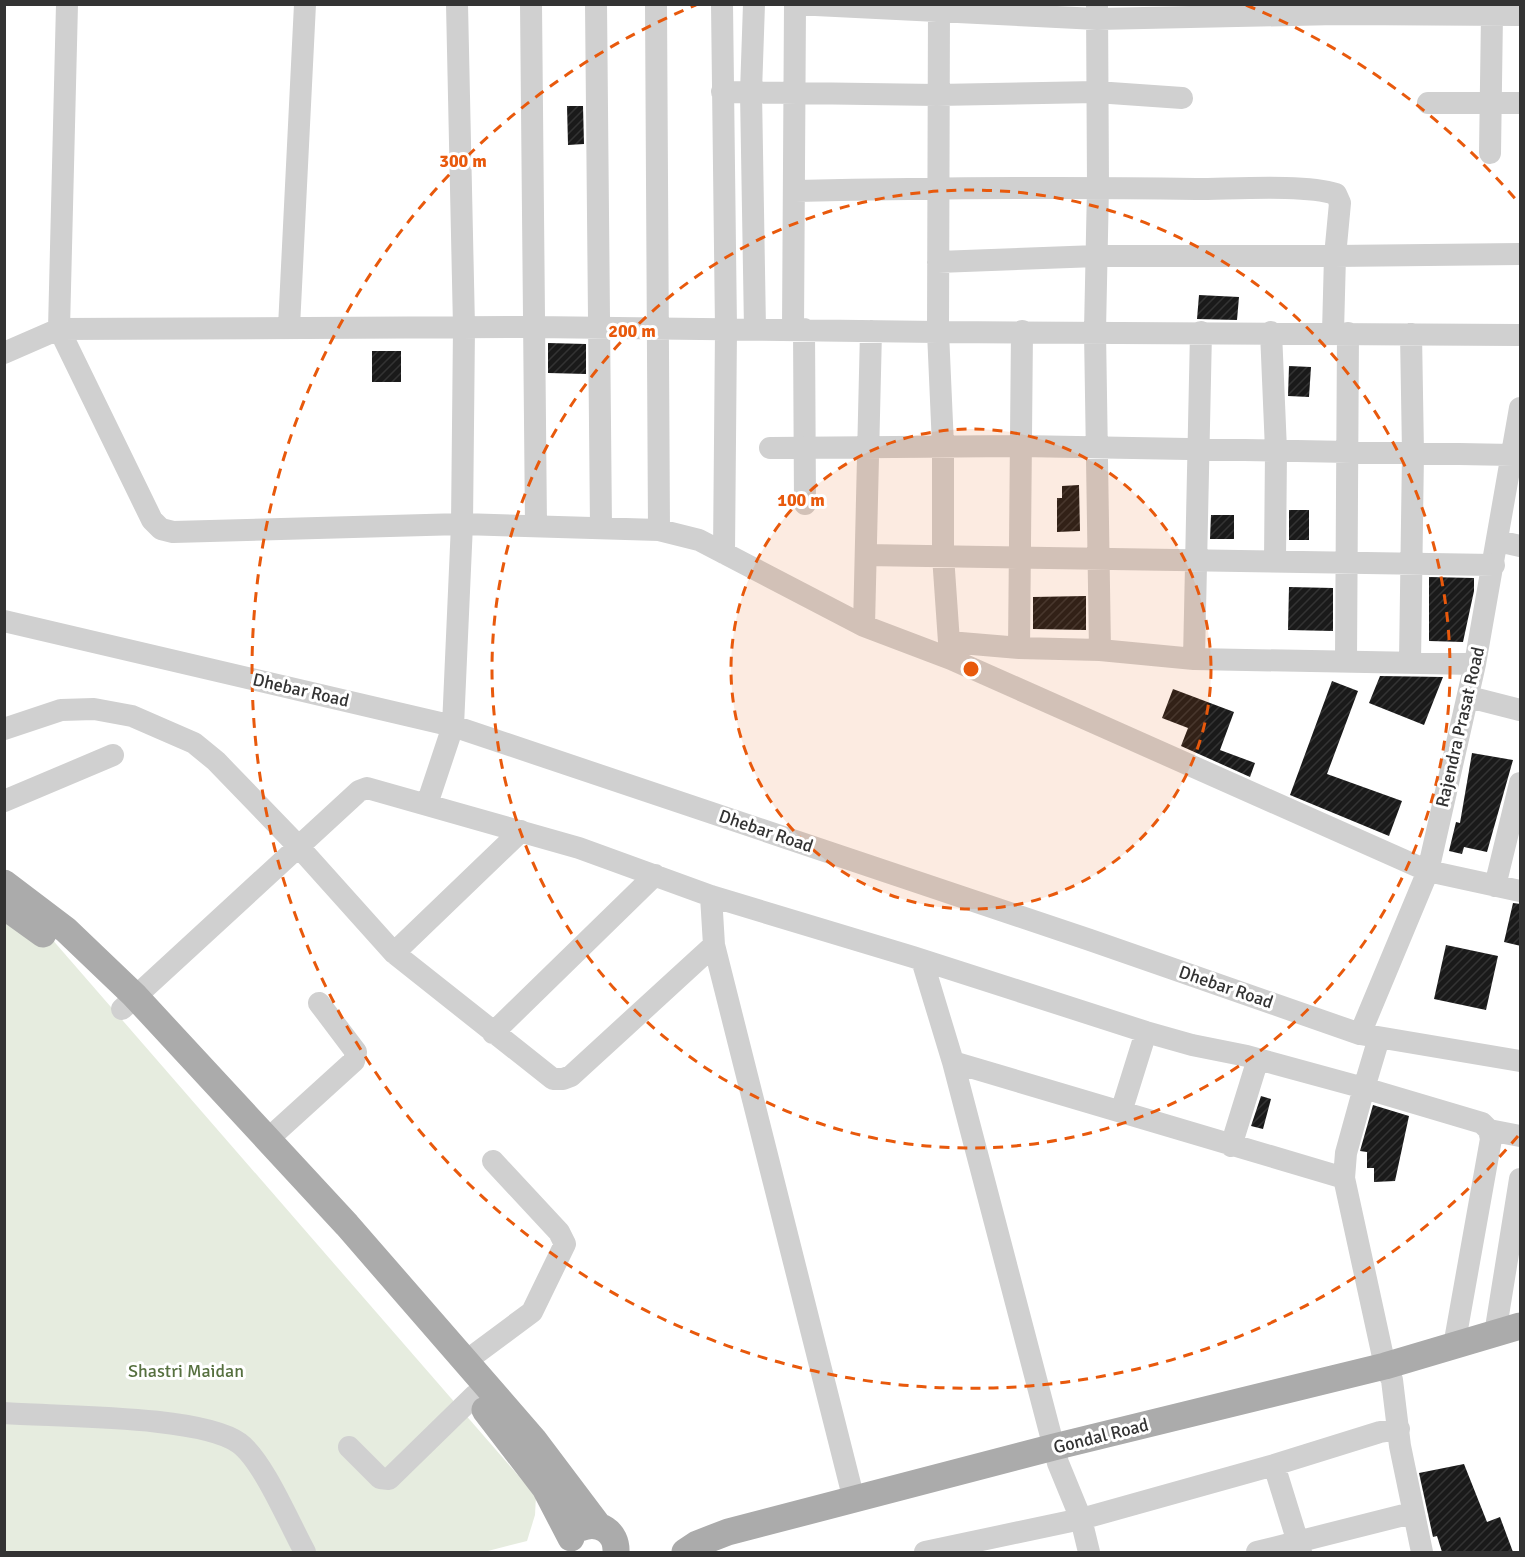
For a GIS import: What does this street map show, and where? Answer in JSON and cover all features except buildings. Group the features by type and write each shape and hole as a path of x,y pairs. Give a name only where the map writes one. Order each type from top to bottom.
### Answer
{"main road":[{"path":"7,886 66,930 220,1111 474,1396 528,1462 545,1488 567,1547"},
{"path":"128,1002 267,1140 347,1225 534,1440 617,1543"},
{"name":"Gondal Road","path":"685,1552 697,1544 728,1532 854,1500 1056,1455 1389,1373 1512,1334"},
{"name":"Gondal Road","path":"1389,1373 1454,1346 1512,1334"},
{"name":"Gondal Road","path":"718,1552 1056,1455"},
{"path":"567,1547 582,1527 617,1543"}],"street":[{"path":"67,4 59,329 152,520 161,529 173,532 462,524 659,530 682,534 724,553 864,626 950,650 1428,872 1521,891"},
{"path":"289,327 305,4"},
{"path":"427,804 453,726 462,524 464,327 457,4"},
{"path":"531,4 536,526"},
{"path":"596,4 601,528"},
{"path":"656,4 659,530"},
{"path":"722,4 726,329 724,553"},
{"path":"754,4 751,92 755,329"},
{"path":"805,504 794,92 795,4 1097,12 1425,9 1521,15"},
{"path":"939,8 938,332 943,446 943,556 950,650"},
{"path":"1097,12 1098,187 1095,331 1100,650"},
{"path":"1490,153 1492,14"},
{"path":"722,92 937,95 1096,92 1182,98"},
{"path":"1428,103 1521,104"},
{"path":"796,191 1098,187 1327,191 1336,194 1340,203 1335,256 1349,452 1346,660"},
{"path":"938,262 1097,256 1521,254"},
{"path":"4,353 59,329 533,327 938,332 1521,334"},
{"path":"864,626 871,331"},
{"path":"1019,648 1018,556 1022,446 1022,331"},
{"path":"1194,659 1201,332"},
{"path":"1271,332 1276,450 1275,561"},
{"path":"1410,662 1413,453 1411,334"},
{"name":"Rajendra Prasat Road","path":"1422,1552 1412,1512 1389,1373 1344,1178 1346,1153 1364,1088 1370,1036 1428,872 1469,697 1521,408"},
{"path":"770,448 1022,446 1513,455"},
{"path":"1498,541 1521,546"},
{"path":"866,555 1494,565"},
{"name":"Dhebar Road","path":"4,621 453,726 1370,1036 1521,1061"},
{"path":"950,650 1019,648 1100,650 1194,659 1475,664"},
{"path":"1469,697 1521,710"},
{"path":"4,729 61,710 94,709 132,716 194,743 216,761 298,846 394,953 553,1079 572,1076 714,945"},
{"path":"4,801 113,755"},
{"path":"1495,886 1517,814 1521,783"},
{"path":"128,1002 358,791 367,788 378,790 521,831 656,875 711,896 922,960 1146,1032 1192,1045 1258,1059 1482,1123 1489,1130 1491,1139 1454,1346"},
{"path":"394,953 521,831"},
{"path":"493,1033 656,875"},
{"path":"711,896 714,945 854,1500"},
{"path":"922,960 953,1062 1056,1455 1081,1519 1089,1552"},
{"path":"267,1140 354,1061 356,1052 351,1043 319,1003"},
{"path":"1121,1112 1146,1032"},
{"path":"1231,1146 1258,1059"},
{"path":"953,1062 1344,1178"},
{"path":"1489,1130 1521,1136"},
{"path":"466,1361 532,1312 565,1244 559,1232 493,1161"},
{"path":"1512,1334 1521,1179"},
{"path":"349,1447 380,1478 389,1479 474,1396"},
{"path":"4,1413 184,1424 214,1431 240,1443 259,1467 305,1552"},
{"path":"929,1552 1081,1519 1274,1466 1380,1432 1399,1430"},
{"path":"1274,1466 1299,1546"},
{"path":"1257,1552 1299,1546 1412,1512"}],"green space":[{"name":"Shastri Maidan","path":"4,900 24,907 536,1496 535,1515 527,1541 484,1552 5,1552"}]}
